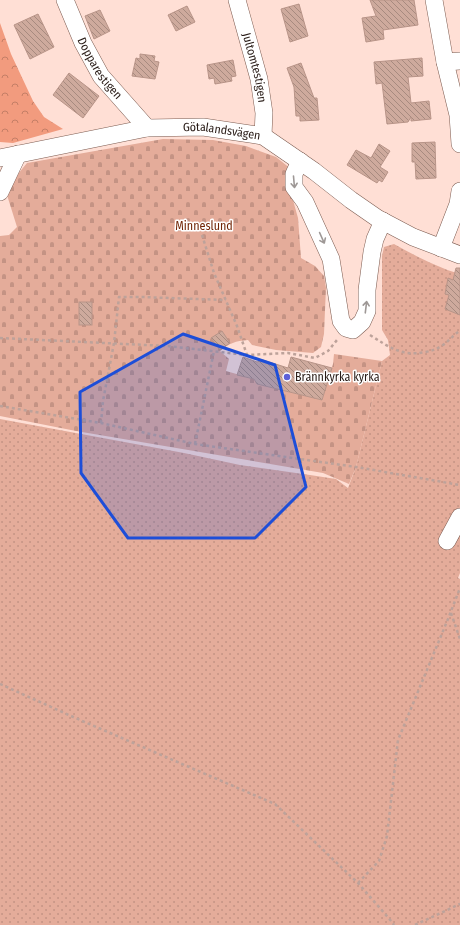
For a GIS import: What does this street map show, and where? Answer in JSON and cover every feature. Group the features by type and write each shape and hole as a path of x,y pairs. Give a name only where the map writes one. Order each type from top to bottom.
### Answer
{"street":[{"name":"Dopparestigen","path":"64,0 83,43 101,76 147,128"},
{"name":"Jultomtestigen","path":"237,0 259,79 264,113 263,136"},
{"path":"434,0 453,61 460,135"},
{"name":"Götalandsvägen","path":"0,158 147,128 204,127 263,136 314,170 351,200 377,218 413,237 460,255"},
{"path":"0,192 18,154"},
{"path":"300,161 294,174 294,187 305,202 331,259 341,321 351,327 362,322 367,311 372,252 375,239 383,221"},
{"path":"441,248 458,204 460,191"},
{"path":"447,541 460,517"}],"path":[{"path":"202,234 214,273 237,326 247,355"},
{"path":"101,424 103,401 114,343 118,297 226,300"},
{"path":"0,338 167,346 247,355 288,353 315,358 328,351 351,327 387,346 404,353 417,354 434,350 444,345 460,331"},
{"path":"195,444 214,351"},
{"path":"0,406 101,424 195,444 356,467 460,485"},
{"path":"358,883 379,861 387,836 398,740 460,588"},
{"path":"451,612 460,639"},
{"path":"0,684 275,804 358,883 394,925"},
{"path":"415,925 460,904"}],"highlighted area":[{"path":"183,334 275,365 306,487 255,538 128,538 81,473 80,392"}],"green space":[{"path":"0,23 11,54 33,101 44,117 63,129 13,143 0,142"},
{"name":"Minneslund","path":"163,139 213,140 246,146 276,157 291,169 291,193 298,218 301,258 315,266 324,276 326,288 324,334 321,347 313,353 276,350 252,345 248,340 233,343 220,351 229,359 226,371 254,379 257,384 322,400 333,364 334,354 382,361 356,467 349,484 323,473 76,431 0,416 0,236 9,235 17,227 7,195 13,180 27,163"},
{"path":"394,244 434,265 460,274 460,573 458,578 460,579 460,925 0,925 0,419 184,453 240,465 336,479 348,488 356,467 382,361 390,355 388,340 382,330 382,256 384,247"}],"building":[{"path":"370,0 414,0 418,25 383,30 384,39 366,42 362,18 376,16"},
{"path":"299,4 308,36 290,42 281,9"},
{"path":"187,6 195,22 176,31 168,15"},
{"path":"100,10 110,31 94,39 85,16"},
{"path":"38,14 54,47 30,59 14,25"},
{"path":"140,54 155,56 154,61 159,62 155,79 132,76 136,58 140,59"},
{"path":"422,58 423,76 408,77 411,103 429,101 431,119 411,121 411,117 408,122 387,124 382,83 376,84 374,62"},
{"path":"233,60 236,76 231,77 232,81 215,84 214,78 209,79 207,65"},
{"path":"301,63 314,98 317,98 319,120 300,121 300,116 296,116 294,87 287,68"},
{"path":"69,73 99,96 83,118 53,95"},
{"path":"435,142 436,178 416,179 415,162 412,162 412,143"},
{"path":"379,144 390,151 380,167 388,172 382,182 379,180 377,183 347,165 356,150 371,158"},
{"path":"456,268 460,268 460,315 445,309 449,295 445,294 448,278 453,280"},
{"path":"79,302 92,302 92,325 79,325"},
{"path":"222,331 230,343 220,350 211,338"},
{"name":"Brännkyrka kyrka","path":"243,357 257,362 263,360 288,368 291,357 332,368 322,400 257,384 254,379 237,375"}],"place":[{"name":"Brännkyrka kyrka","path":"287,377"}]}
